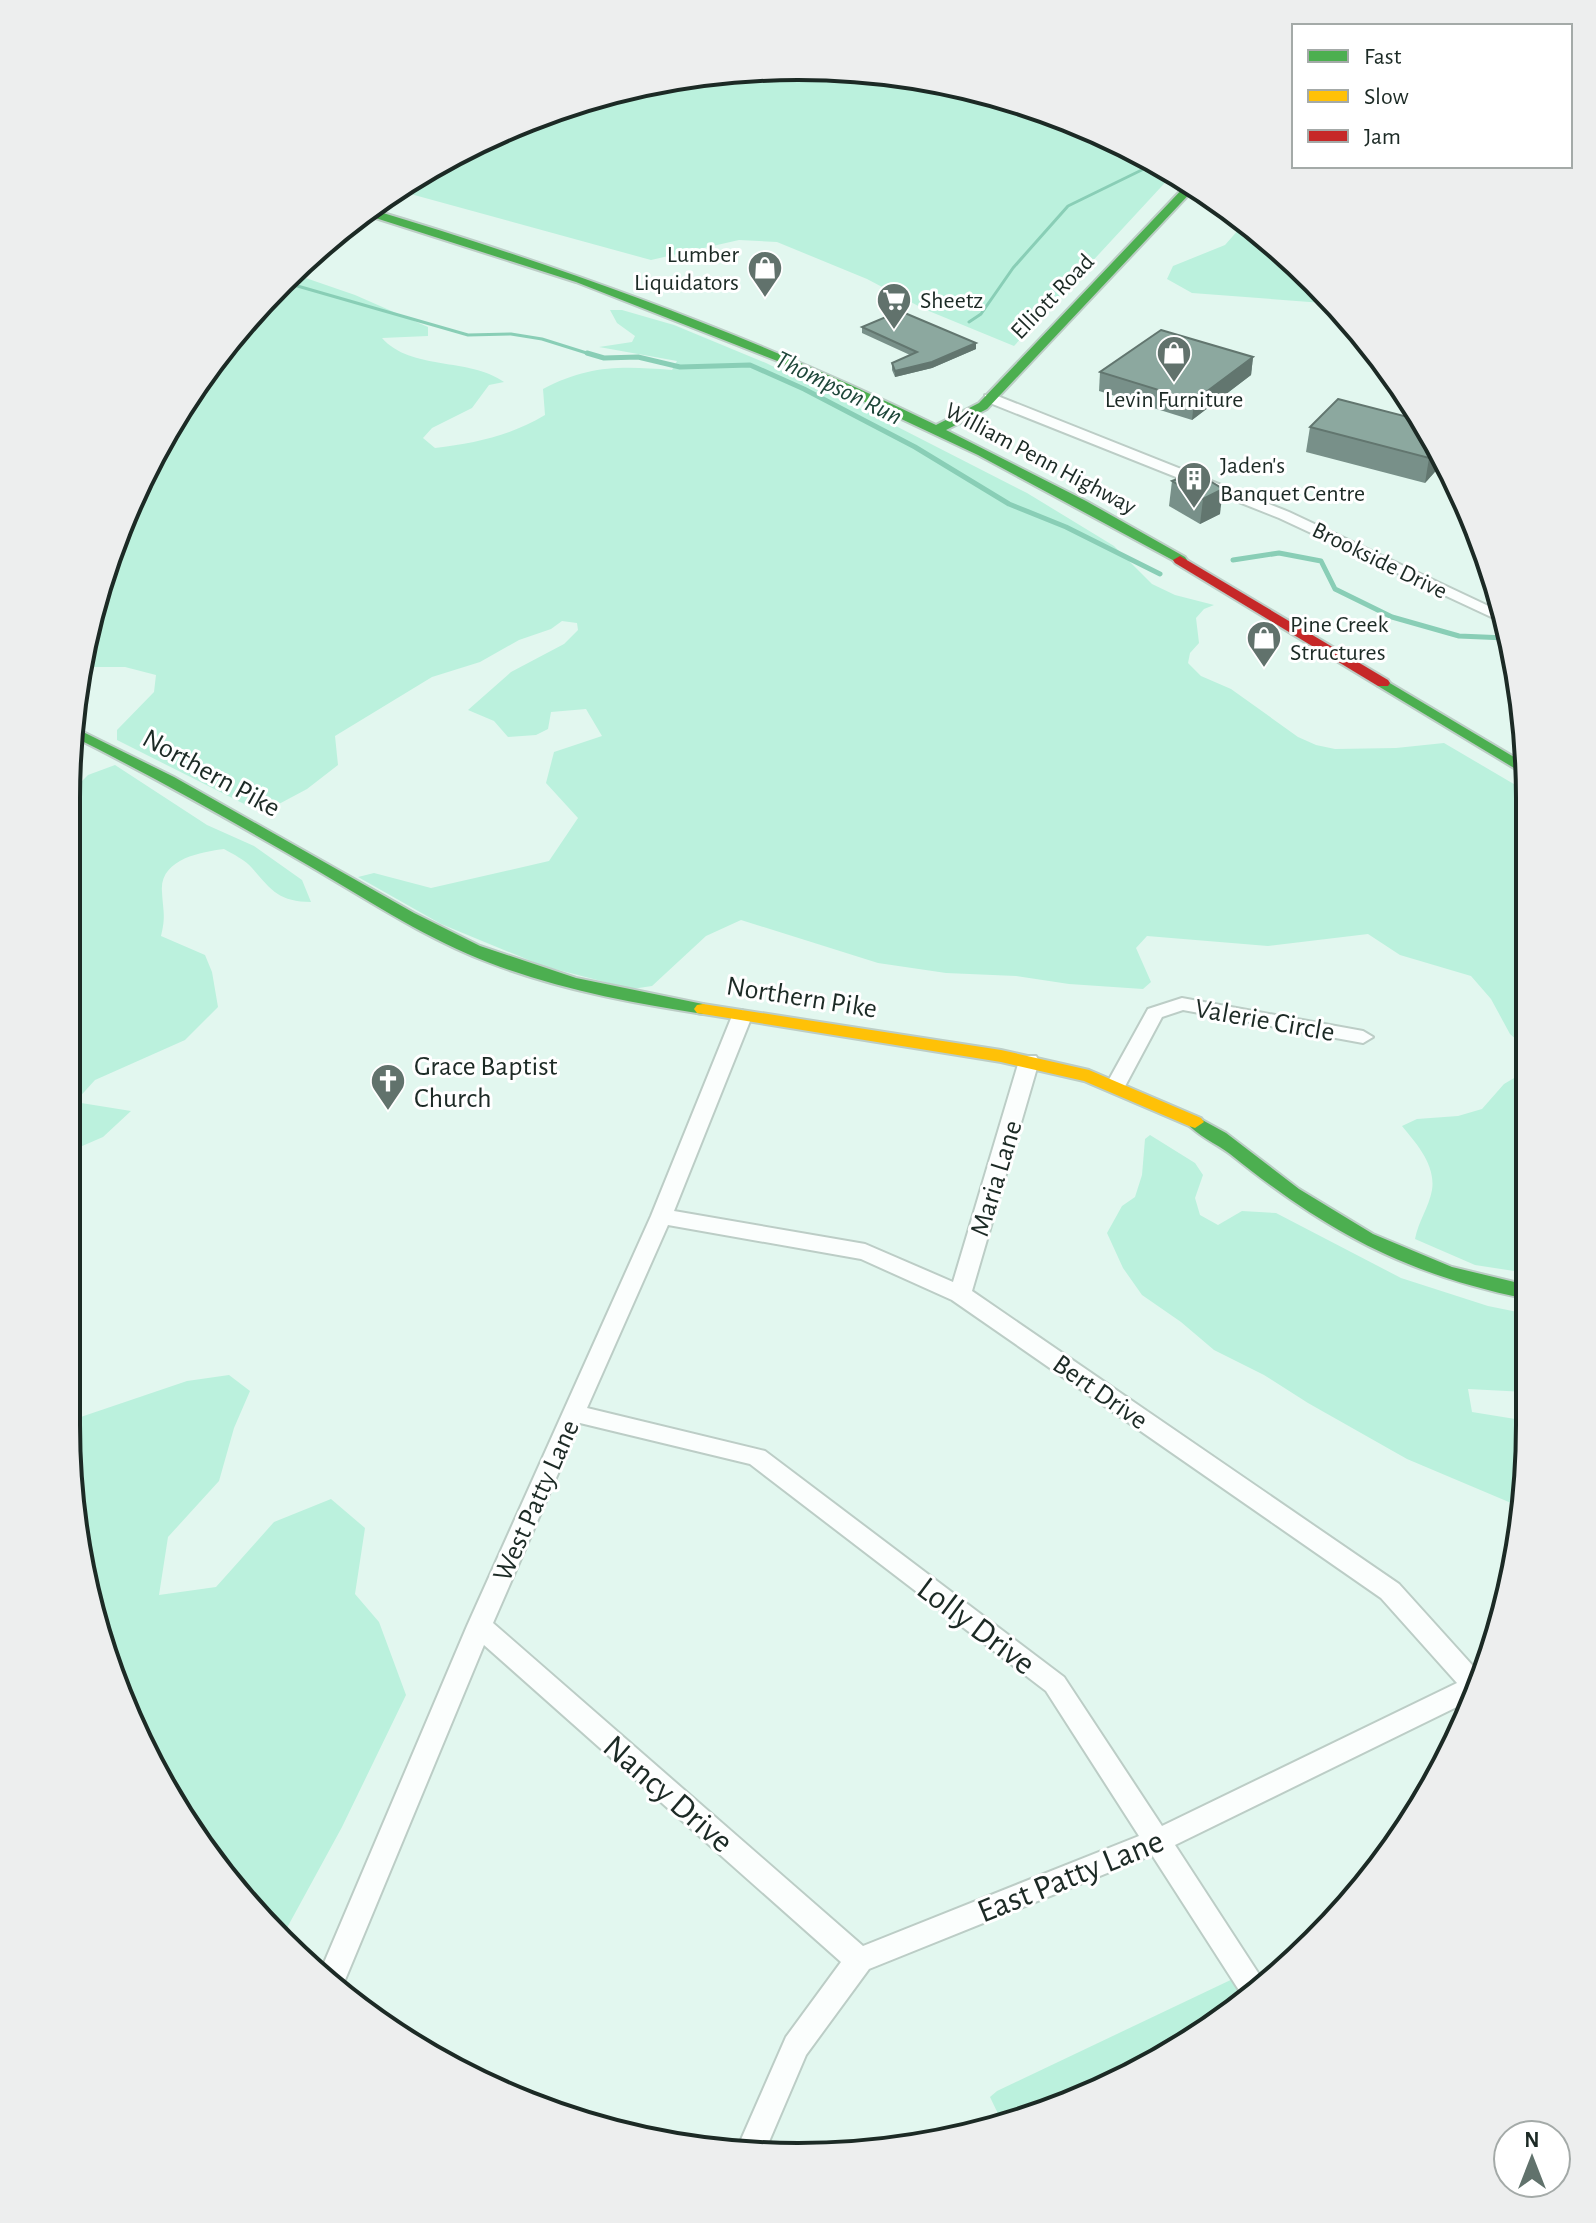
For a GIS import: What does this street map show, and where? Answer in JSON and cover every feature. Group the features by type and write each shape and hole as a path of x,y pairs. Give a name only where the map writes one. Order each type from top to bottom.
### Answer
{"main road":[{"name":"Elliott Road","path":"946,426 974,413 990,398 1184,193"},
{"name":"William Penn Highway","path":"386,210 545,257 671,301 839,368 1099,515 1515,763"},
{"name":"William Penn Highway","path":"379,215 500,250 631,295 946,426 1115,509 1514,748"},
{"name":"Northern Pike","path":"83,736 185,787 421,924 494,958 591,989 1029,1061 1116,1085 1196,1122 1292,1194 1366,1239 1447,1273 1516,1289"}],"street":[{"name":"Brookside Drive","path":"990,398 1284,515 1492,614"},
{"name":"Valerie Circle","path":"1116,1085 1155,1013 1182,1004 1363,1037"},
{"name":"West Patty Lane","path":"334,1973 479,1626 661,1216 742,1016"},
{"name":"Maria Lane","path":"960,1294 1029,1061"},
{"name":"Bert Drive","path":"661,1216 865,1252 960,1294 1390,1591 1469,1679"},
{"name":"Lolly Drive","path":"574,1413 757,1457 1055,1684 1250,1983"},
{"name":"Nancy Drive","path":"479,1626 859,1960"},
{"name":"East Patty Lane","path":"859,1960 1155,1842 1464,1693"},
{"path":"754,2141 796,2046 859,1960"}],"green space":[{"path":"798,80 892,86 984,104 1073,135 1166,182 1014,346 777,242 739,240 651,260 410,194 480,154 567,118 612,104 704,86"},
{"path":"1238,230 1318,303 1192,293 1167,279 1173,266 1225,245"},
{"path":"304,277 355,295 428,327 428,336 382,338 394,348 424,360 474,369 504,382 489,385 472,408 432,428 423,438 435,448 492,438 532,422 545,415 543,389 575,375 621,368 672,370 677,361 599,347 632,342 635,336 617,323 610,310 622,310 674,325 766,363 888,422 1027,493 1114,546 1152,584 1175,595 1214,605 1204,609 1196,618 1199,643 1190,653 1188,663 1201,676 1231,689 1298,737 1335,749 1444,743 1515,785 1516,1039 1491,999 1471,976 1400,955 1368,934 1268,946 1147,936 1136,948 1151,982 1143,989 1069,984 1016,976 946,973 878,963 741,920 706,936 652,986 632,989 543,966 441,924 358,877 374,873 431,888 549,861 578,818 546,783 554,752 602,736 586,709 551,712 548,729 536,735 508,737 494,721 468,710 511,672 564,644 578,630 577,623 562,621 480,662 432,677 335,736 338,765 307,789 262,813 117,740 117,730 154,692 156,675 125,667 92,667 104,612 118,567 154,480 176,439 228,361"},
{"path":"115,765 207,825 254,846 302,880 311,902 283,897 246,862 224,849 193,855 174,865 163,881 161,936 205,955 212,972 218,1007 185,1040 95,1080 80,1096 80,798 81,782 88,775"},
{"path":"1516,1077 1516,1271 1475,1265 1415,1239 1431,1196 1431,1172 1424,1155 1402,1126 1417,1119 1458,1116 1482,1109 1504,1084"},
{"path":"80,1103 131,1111 103,1137 80,1147"},
{"path":"1150,1135 1195,1163 1203,1175 1195,1198 1200,1215 1218,1225 1242,1211 1276,1213 1401,1278 1516,1312 1516,1391 1468,1389 1472,1412 1516,1419 1511,1503 1407,1459 1264,1375 1214,1350 1142,1295 1123,1268 1107,1233 1122,1206 1135,1197 1142,1175 1145,1139"},
{"path":"229,1375 250,1391 234,1428 219,1481 168,1537 159,1595 216,1587 274,1522 331,1499 365,1528 355,1594 379,1622 406,1695 342,1827 286,1929 228,1862 176,1784 154,1743 118,1656 94,1565 86,1519 80,1417 187,1381"},
{"path":"1239,1976 1246,1986 1157,2047 1073,2088 998,2115 990,2097"}],"building":[{"path":"900,311 976,343 932,362 895,371 892,363 917,352 862,327"},
{"path":"1161,330 1253,357 1194,401 1100,372"},
{"path":"1338,399 1406,416 1430,457 1429,458 1310,427"},
{"path":"1195,472 1223,489 1203,499 1172,481"}],"waterway":[{"path":"969,322 981,314 1013,268 1068,206 1144,169"},
{"name":"Thompson Run","path":"295,285 468,335 511,334 542,339 593,355"},
{"name":"Thompson Run","path":"587,353 604,358 638,357 680,367 750,365 804,389 915,447 1009,504 1066,527 1160,574"},
{"name":"Thompson Run","path":"1233,560 1279,553 1321,561 1335,589 1392,617 1459,636 1498,638"}],"traffic: fast":[{"path":"938,429 983,406 1184,193"},
{"path":"379,215 580,279 784,359 983,452 1180,560"},
{"path":"1383,683 1515,763"},
{"path":"83,736 262,832 408,917 474,950 573,983 703,1009"},
{"path":"1195,1122 1220,1137 1292,1194 1366,1239 1447,1273 1516,1289"}],"traffic: slow":[{"path":"703,1009 1001,1056 1089,1076 1195,1122"}],"traffic: jam":[{"path":"1180,560 1383,683"}],"place":[{"name":"Lumber Liquidators","path":"765,299"},
{"name":"Sheetz","path":"894,331"},
{"name":"Levin Furniture","path":"1174,384"},
{"name":"Jaden's Banquet Centre","path":"1194,510"},
{"name":"Pine Creek Structures","path":"1264,669"},
{"name":"Grace Baptist Church","path":"388,1112"}]}
